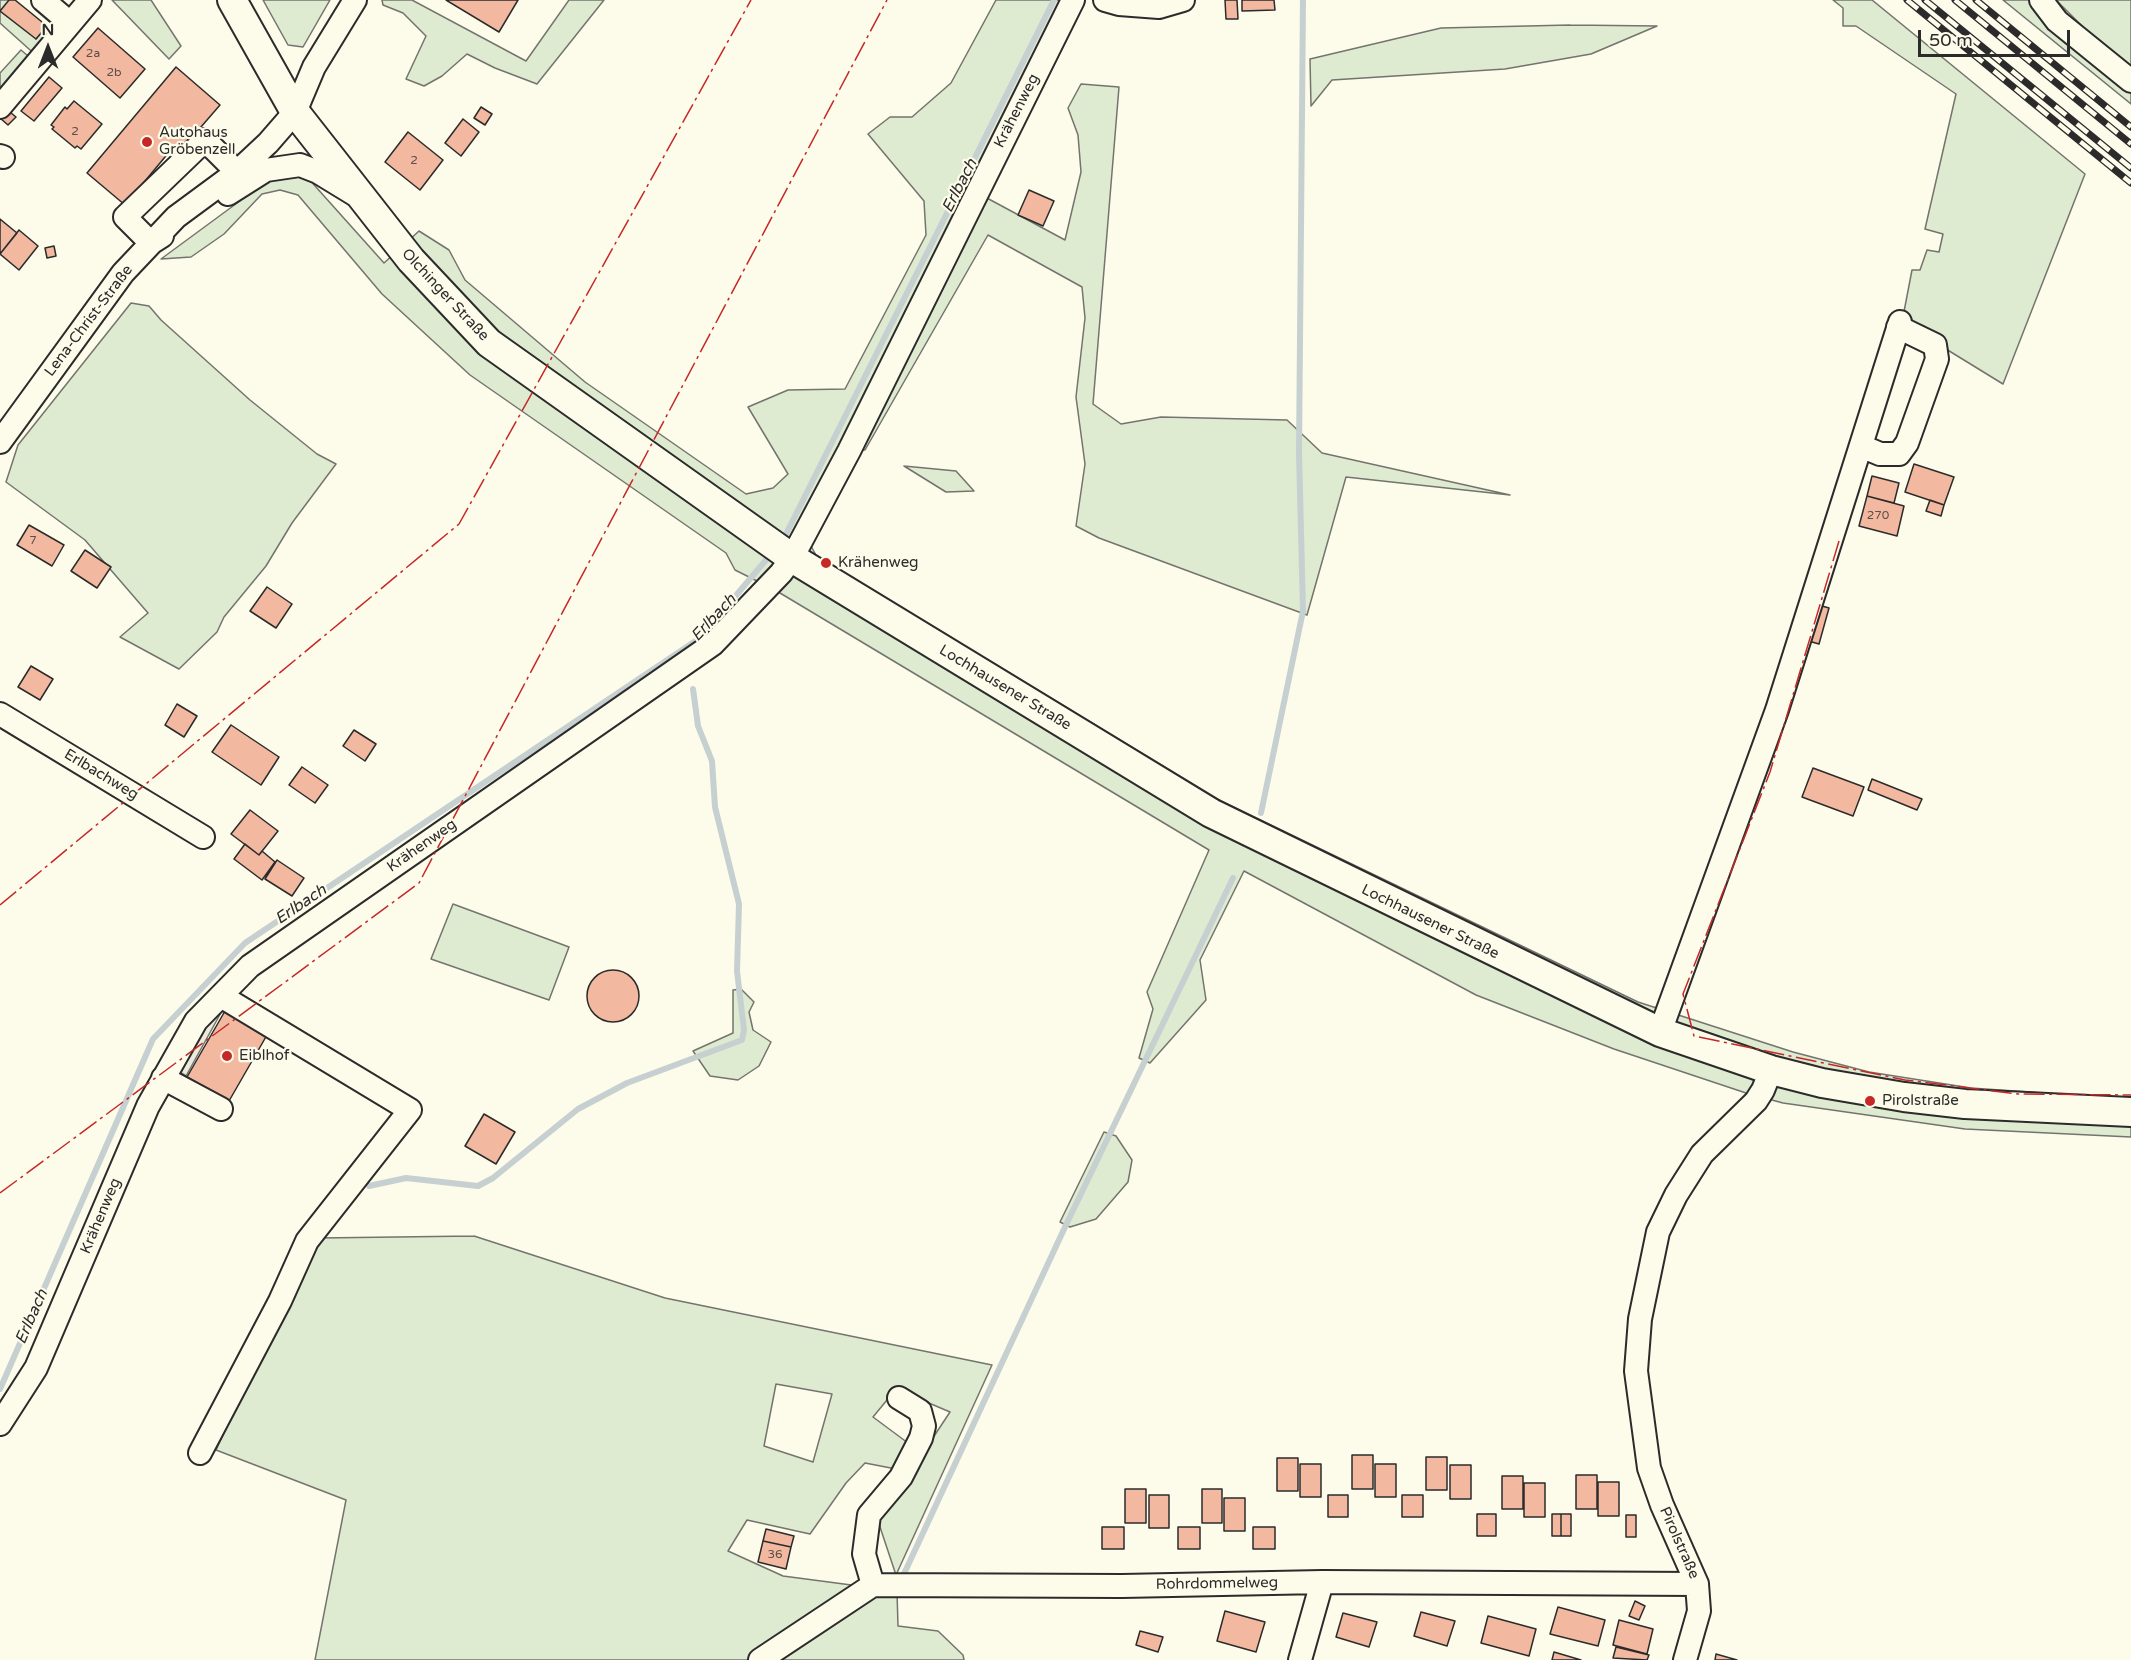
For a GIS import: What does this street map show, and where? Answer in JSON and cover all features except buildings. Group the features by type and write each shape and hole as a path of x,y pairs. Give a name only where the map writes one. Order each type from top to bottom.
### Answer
{"main road":[{"name":"Olchinger Straße","path":"232,0 294,112 411,260 489,343 792,558"},
{"name":"Lochhausener Straße","path":"792,558 1211,813 1660,1032 1771,1070 1822,1083 1904,1097 1965,1104 2131,1112"}],"street":[{"path":"43,0 70,23"},
{"path":"0,107 90,0"},
{"name":"Lena-Christ-Straße","path":"0,442 123,273 176,217 237,171 268,143 294,112 314,67 355,0"},
{"name":"Krähenweg","path":"0,1424 36,1368 148,1106 196,1021 250,966 713,644 781,573 792,558 849,451 1073,0"},
{"path":"1105,0 1119,4 1159,7 1183,0"},
{"path":"2041,0 2057,21 2131,81"},
{"path":"237,171 205,140 125,218 150,243 266,170 300,165 318,172 363,199"},
{"path":"1660,1032 1777,710 1899,324 1935,345 1937,359 1907,443 1899,454 1880,454 1861,446"},
{"name":"Erlbachweg","path":"0,714 202,837"},
{"path":"200,1453 280,1301 307,1242 410,1110 221,996"},
{"name":"Pirolstraße","path":"1685,1660 1699,1611 1697,1584 1662,1505 1649,1468 1636,1371 1640,1319 1658,1232 1676,1195 1702,1154 1756,1101 1771,1070"},
{"path":"163,1078 221,1109"},
{"path":"760,1660 873,1585 864,1554 869,1515 901,1477 921,1438 924,1426 920,1412 899,1398"},
{"path":"1300,1660 1322,1582"},
{"name":"Rohrdommelweg","path":"873,1585 1122,1586 1322,1582 1697,1584"}],"green space":[{"path":"0,0 9,0 36,39 47,26 57,35 39,58 0,23"},
{"path":"112,0 151,0 181,46 169,59"},
{"path":"263,0 330,0 303,47 288,45"},
{"path":"382,0 412,0 526,61 569,0 604,0 537,84 495,68 467,54 442,76 424,86 406,79 426,36 403,13 383,5"},
{"path":"996,0 1066,0 972,190 1065,240 1081,172 1078,135 1068,108 1081,84 1119,87 1093,404 1121,424 1161,417 1287,420 1322,453 1510,495 1346,477 1307,615 1099,538 1076,526 1085,464 1076,397 1085,318 1082,287 988,235 865,450 849,451 795,536 811,546 817,557 1221,801 1638,1002 1793,1052 1869,1072 1971,1088 2131,1099 2131,1137 1965,1129 1783,1103 1746,1093 1614,1049 1476,995 1244,871 1200,960 1206,1000 1150,1063 1139,1058 1153,1009 1147,992 1209,850 775,590 735,570 726,553 470,375 382,294 298,195 280,190 262,194 224,234 191,257 161,259 267,181 279,177 307,177 384,263 419,231 449,250 465,280 585,382 746,494 773,488 788,474 748,407 788,390 845,389 926,235 924,201 868,134 890,117 912,117 951,83"},
{"path":"1833,0 1872,0 2085,174 2003,384 1902,322 1912,270 1920,270 1927,250 1939,252 1943,234 1925,229 1956,94 1856,26 1843,26 1843,8"},
{"path":"2003,0 2031,0 2131,85 2131,104"},
{"path":"2056,0 2131,0 2131,67 2092,36"},
{"path":"1570,25 1657,26 1591,54 1505,69 1332,80 1311,106 1310,59 1441,28"},
{"path":"21,50 35,62 0,102 0,73"},
{"path":"131,303 149,306 161,320 250,400 317,454 336,464 292,523 266,566 224,617 217,632 179,669 120,637 148,613 85,540 6,482 18,445"},
{"path":"904,466 956,471 974,491 946,492"},
{"path":"453,904 569,947 549,1000 431,959"},
{"path":"741,989 754,1002 749,1012 753,1030 771,1042 759,1066 738,1080 710,1076 693,1051 733,1033 733,990"},
{"path":"1104,1132 1116,1136 1132,1160 1128,1182 1096,1219 1070,1227 1060,1222"},
{"path":"474,1236 665,1298 992,1365 896,1575 878,1521 950,1412 896,1389 873,1417 908,1443 896,1469 865,1463 846,1483 810,1534 747,1520 728,1551 783,1576 859,1586 747,1660 315,1660 346,1500 216,1450 283,1302 319,1238","holes":["776,1384 832,1394 813,1462 764,1446"]},
{"path":"879,1591 897,1592 898,1626 938,1631 963,1655 964,1660 771,1660"}],"shaded area":[{"path":"223,1009 186,1076 172,1067 198,1022"}],"waterway":[{"name":"Erlbach","path":"786,534 1054,0"},
{"path":"1261,813 1303,611 1299,453 1303,0"},
{"name":"Erlbach","path":"0,1389 153,1039 245,943 700,638 766,560"},
{"path":"369,1186 406,1178 478,1186 493,1178 578,1109 627,1083 742,1040 744,1030 737,971 739,904 715,807 712,761 698,726 693,689"},
{"path":"903,1576 1065,1227 1233,878"}],"railway":[{"path":"1907,0 2131,183"},
{"path":"1925,0 2131,168"},
{"path":"1955,0 2131,144"},
{"path":"1976,0 2131,127"}],"power":[{"path":"0,905 459,524 751,0"},
{"path":"0,1193 419,883 887,0"},
{"path":"1839,541 1770,772 1683,994 1694,1036 1905,1080 2018,1094 2131,1095"}],"place":[{"name":"Autohaus Gröbenzell","path":"147,142"},
{"name":"Krähenweg","path":"826,563"},
{"name":"Eiblhof","path":"227,1056"},
{"name":"Pirolstraße","path":"1870,1101"}]}
